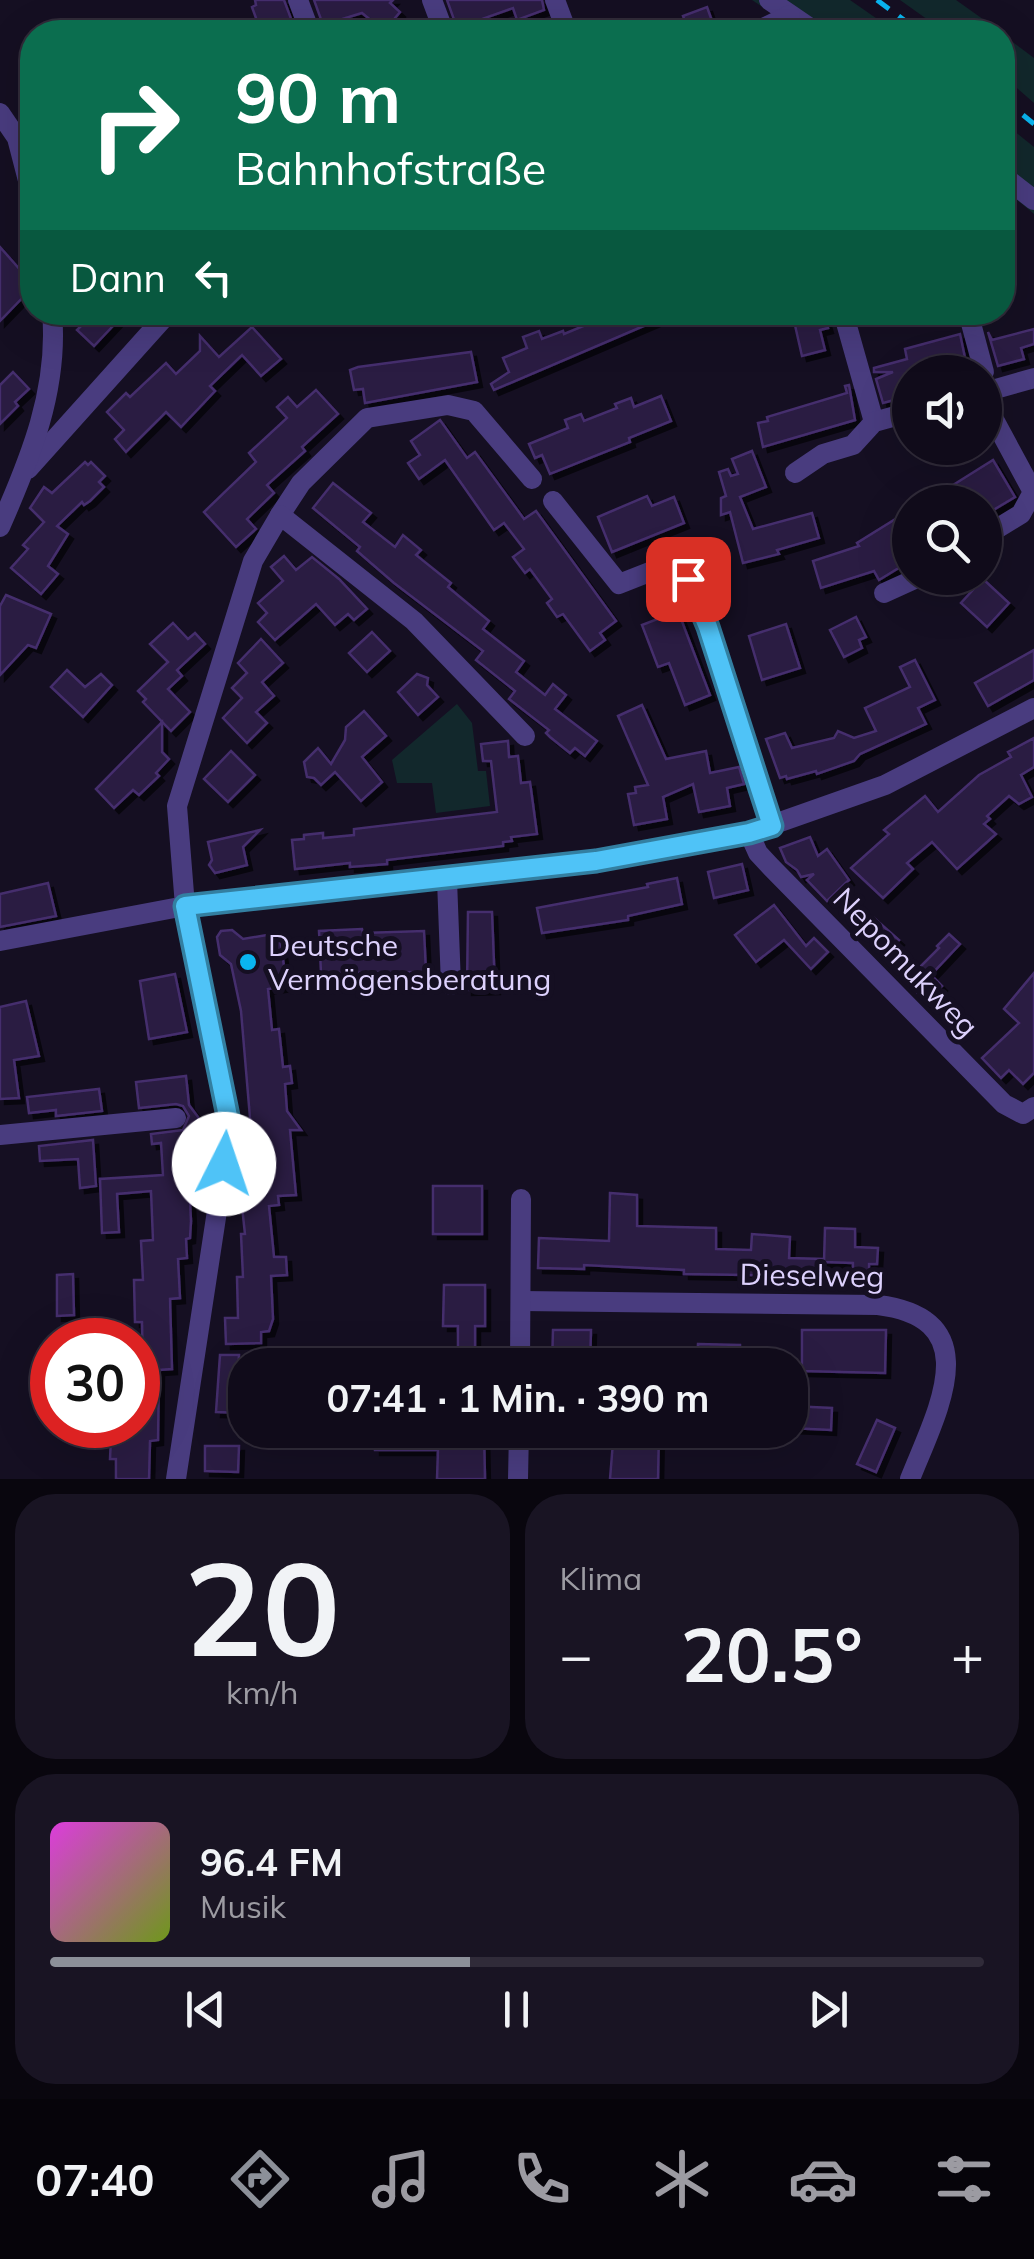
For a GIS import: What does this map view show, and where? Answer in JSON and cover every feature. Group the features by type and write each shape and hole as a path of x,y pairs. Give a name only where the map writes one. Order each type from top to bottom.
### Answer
{"street":[{"path":"769,0 798,20"},
{"path":"780,20 790,15"},
{"path":"0,112 20,150"},
{"path":"0,527 23,475 48,397 53,325"},
{"path":"23,475 157,325"},
{"path":"847,325 874,422"},
{"path":"971,325 978,355"},
{"path":"1002,384 1034,378"},
{"path":"176,1479 230,1126 185,906 176,806 253,561 302,483 367,418 448,405 474,410 532,479"},
{"path":"796,474 823,454 853,445 874,422 892,417"},
{"path":"1002,422 1034,492 1020,514 1002,525"},
{"path":"553,500 619,584 680,560 708,627 772,826"},
{"path":"280,515 414,621 525,736"},
{"path":"884,593 892,589"},
{"path":"0,941 185,906 596,861 749,833 885,785 1034,708"},
{"name":"Nepomukweg","path":"749,833 771,867 1004,1104 1023,1114 1034,1107"},
{"path":"447,880 451,985"},
{"path":"0,1135 176,1118"},
{"path":"520,1348 521,1199"},
{"name":"Dieselweg","path":"521,1301 906,1308 931,1322 944,1343 946,1376 910,1479"},
{"path":"518,1479 519,1448"}],"green space":[{"path":"752,0 850,0 879,20 782,20"},
{"path":"900,0 956,0 984,20 928,20"},
{"path":"1015,44 1034,58 1034,103 1015,86"},
{"path":"1015,132 1034,147 1034,214 1015,198"},
{"path":"457,704 472,723 478,771 486,771 490,806 436,813 432,783 397,783 392,760"}],"building":[{"path":"255,0 284,0 292,20 257,20 252,7"},
{"path":"314,0 393,0 390,3 400,12 393,20 371,20 362,13 339,20 321,20"},
{"path":"447,0 542,0 544,10 517,20 513,8 479,20 454,20"},
{"path":"707,7 712,20 684,20 683,16"},
{"path":"0,247 20,270 20,300 0,321"},
{"path":"82,325 114,325 94,346 77,330"},
{"path":"586,325 646,325 494,390 491,384 509,372 503,358 527,348 523,337 539,331 542,339 563,331 564,334"},
{"path":"795,325 827,325 820,330 825,350 802,356"},
{"path":"252,327 281,359 261,376 242,355 210,386 215,391 181,427 166,412 126,452 115,439 124,430 107,412 126,393 130,397 166,363 176,374 200,351 200,336 219,357"},
{"path":"1034,329 1034,344 1021,348 1024,359 1002,365 1002,355 995,355 988,332 992,340"},
{"path":"960,334 964,355 906,355 905,349"},
{"path":"471,352 477,382 365,403 363,389 354,390 350,370 358,367"},
{"path":"892,363 892,372 874,372 874,368"},
{"path":"13,372 29,389 0,424 0,385"},
{"path":"892,372 892,401 883,403 876,379"},
{"path":"849,385 855,420 763,447 758,423 847,393 845,386"},
{"path":"316,390 338,414 267,485 274,493 247,519 256,529 236,547 204,512 256,462 249,453 287,418 277,407 288,397 297,407"},
{"path":"661,396 671,421 550,474 542,455 535,458 529,444 568,428 565,420 581,414 584,421 631,398 634,407"},
{"path":"440,420 467,458 475,452 524,519 536,511 616,621 600,633 605,640 590,651 563,614 557,617 547,603 552,599 530,569 525,573 513,557 524,549 504,523 494,530 445,460 419,479 408,463 420,455 411,441"},
{"path":"752,451 766,487 740,497 753,529 812,513 819,538 743,563 730,512 721,515 721,498 726,496 719,472 728,469 731,476 738,474 732,459"},
{"path":"85,462 91,462 105,476 99,482 104,487 57,526 68,534 48,566 58,574 41,594 11,568 28,549 23,545 44,522 30,508 44,487 52,493"},
{"path":"985,465 996,465 1015,497 1002,505 1002,485 953,485"},
{"path":"333,483 371,513 363,522 395,547 403,535 421,550 416,555 489,621 483,629 524,661 516,672 545,695 553,684 566,695 555,709 597,741 585,756 575,748 570,753 550,737 546,733 549,730 509,699 515,691 476,660 483,651 394,583 357,551 360,547 313,508"},
{"path":"647,496 652,506 674,497 684,523 612,552 598,517"},
{"path":"892,521 892,572 879,580 874,571 821,588 813,561 859,546 857,543"},
{"path":"284,556 296,570 312,557 367,609 354,620 348,614 335,625 316,604 275,640 258,622 267,613 258,603 283,581 271,567"},
{"path":"6,595 51,614 36,648 28,645 0,675 0,606"},
{"path":"968,595 1000,595 1009,603 987,627 961,603"},
{"path":"678,611 710,695 685,705 669,663 658,667 642,625"},
{"path":"856,617 866,637 859,640 862,648 844,657 830,630"},
{"path":"173,623 188,639 195,633 205,644 177,670 182,676 168,689 190,712 171,731 143,702 146,699 138,691 168,662 150,644"},
{"path":"786,624 800,668 762,680 749,636"},
{"path":"372,632 390,651 367,672 349,653"},
{"path":"261,639 283,663 262,682 274,696 256,712 267,723 247,743 223,718 242,698 232,688 247,673 238,663"},
{"path":"1034,650 1034,680 988,706 975,683"},
{"path":"915,660 935,700 918,708 926,724 860,754 854,761 817,774 816,771 780,778 766,739 785,733 792,748 834,738 838,731 854,738 876,731 865,708 910,687 900,667"},
{"path":"67,670 85,687 101,674 112,685 83,717 51,687"},
{"path":"417,674 428,678 427,685 438,697 418,715 398,692"},
{"path":"642,705 666,759 706,751 710,773 739,767 744,784 727,788 730,806 699,812 693,784 663,797 667,819 634,825 628,794 636,793 635,787 648,785 618,716"},
{"path":"364,711 386,736 362,757 382,782 361,801 335,772 321,785 307,777 304,762 318,748 331,764 345,740 346,727"},
{"path":"162,722 162,752 169,759 156,773 159,776 139,795 133,790 114,808 96,789"},
{"path":"1034,738 1034,767 1021,775 1032,797 1019,804 1009,796 987,816 990,819 984,824 996,834 957,869 932,842 907,863 913,869 883,898 851,868 889,834 884,830 925,796 938,812 979,775 1011,757 1008,752"},
{"path":"508,741 509,757 518,756 521,783 530,782 537,834 511,837 512,841 503,842 503,846 387,860 387,864 350,867 350,863 295,869 292,840 304,839 304,835 354,835 354,829 497,812 491,761 483,761 481,744"},
{"path":"231,751 255,775 228,802 204,779"},
{"path":"260,830 243,847 247,865 215,873 209,865 212,860 208,842"},
{"path":"810,837 818,856 827,849 849,880 827,901 807,880 814,874 801,877 786,862 780,848"},
{"path":"742,864 748,890 714,898 708,872"},
{"path":"677,878 682,904 628,916 628,920 542,933 537,908"},
{"path":"48,883 56,916 0,927 0,894"},
{"path":"774,905 806,946 814,938 828,952 811,969 784,940 756,962 735,935"},
{"path":"468,912 492,912 495,989 467,990"},
{"path":"874,918 899,940 888,952 864,930"},
{"path":"362,929 363,933 424,931 426,972 321,973 319,931"},
{"path":"232,930 243,939 279,933 287,986 268,989 272,1030 279,1029 283,1067 290,1066 292,1083 285,1084 287,1111 301,1130 290,1130 296,1195 278,1196 279,1205 269,1206 274,1257 286,1257 287,1275 271,1276 273,1319 269,1331 261,1332 261,1343 226,1344 225,1318 238,1318 237,1277 243,1277 241,1234 245,1234 241,1197 256,1189 241,1011 231,964 220,955 217,937 221,931"},
{"path":"949,934 960,944 931,975 942,986 926,1002 906,981"},
{"path":"1034,973 1034,1073 1023,1084 1009,1070 1001,1078 982,1058 1019,1023 1004,1009"},
{"path":"175,974 187,1032 149,1039 140,981"},
{"path":"26,1001 39,1056 14,1060 19,1098 0,1099 0,1007"},
{"path":"186,1076 189,1105 198,1117 199,1127 192,1127 195,1181 189,1182 191,1221 190,1238 186,1239 187,1258 178,1259 180,1298 170,1299 172,1369 160,1370 160,1318 135,1318 134,1280 143,1280 141,1241 153,1240 151,1191 117,1194 119,1232 102,1233 100,1179 163,1175 161,1143 152,1144 151,1134 183,1130 189,1116 183,1106 176,1104 139,1108 136,1082"},
{"path":"99,1089 102,1111 56,1116 56,1110 29,1113 27,1097"},
{"path":"93,1140 96,1186 80,1188 78,1159 40,1161 39,1146"},
{"path":"433,1186 482,1186 482,1234 433,1234"},
{"path":"610,1193 637,1195 637,1226 716,1228 716,1249 751,1250 752,1234 790,1237 789,1258 824,1259 824,1276 684,1274 684,1270 584,1265 584,1269 538,1268 539,1238 609,1241"},
{"path":"825,1228 855,1229 855,1247 878,1248 877,1264 869,1264 869,1277 853,1276 853,1263 824,1262"},
{"path":"73,1274 74,1315 57,1316 57,1275"},
{"path":"444,1285 485,1285 485,1326 475,1326 475,1348 458,1348 458,1326 443,1326"},
{"path":"553,1330 591,1330 590,1348 552,1348"},
{"path":"802,1330 886,1330 885,1373 808,1371 808,1348 802,1348"},
{"path":"698,1344 740,1345 740,1348 698,1348"},
{"path":"220,1355 228,1355 228,1412 216,1412"},
{"path":"808,1407 832,1408 831,1430 808,1429"},
{"path":"877,1420 895,1428 876,1472 857,1464"},
{"path":"205,1446 239,1448 238,1472 205,1471"},
{"path":"111,1448 150,1448 149,1479 116,1479 116,1459 110,1459"},
{"path":"484,1448 485,1479 437,1479 438,1450 375,1450"},
{"path":"613,1448 659,1448 658,1479 610,1479"}],"railway":[{"path":"877,0 904,20"},
{"path":"1015,109 1034,124"}],"place":[{"name":"Deutsche Vermögensberatung","path":"248,962"}],"route":[{"path":"224,1164 230,1126 185,906 596,861 772,826 708,627 688,579"}]}
